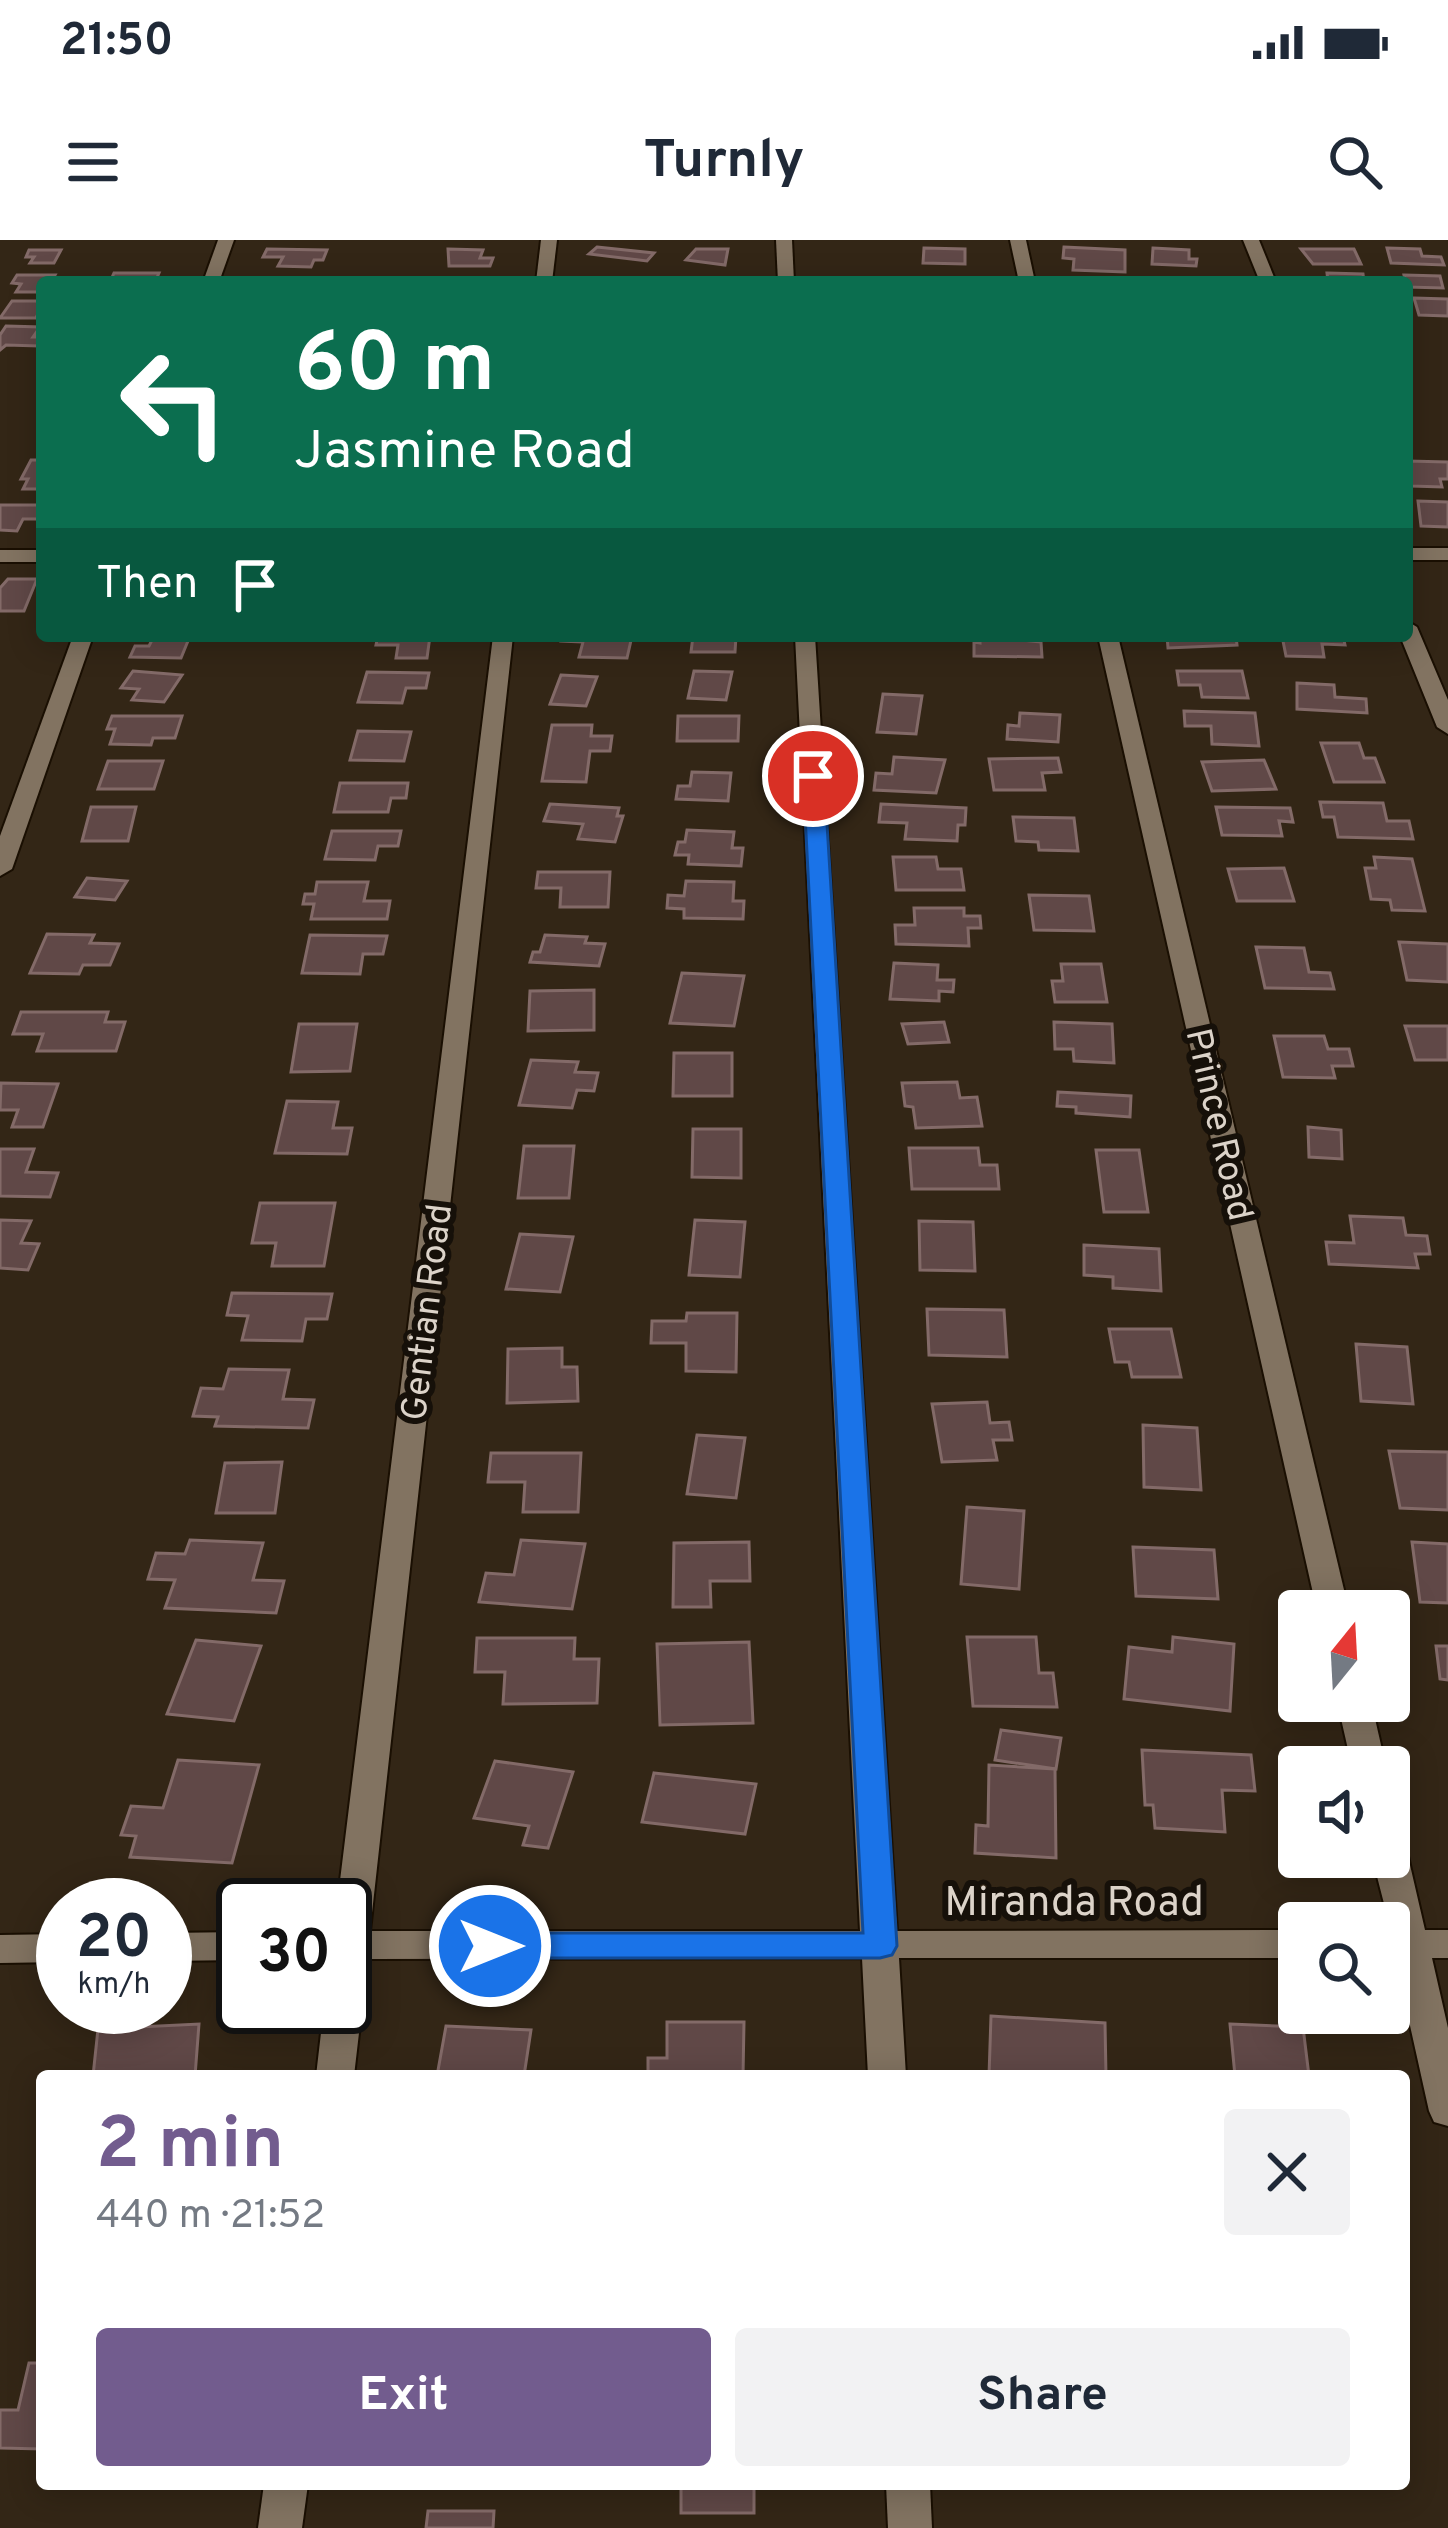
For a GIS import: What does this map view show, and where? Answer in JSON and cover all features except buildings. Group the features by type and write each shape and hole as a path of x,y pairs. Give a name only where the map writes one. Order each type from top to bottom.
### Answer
{"street":[{"path":"213,276 226,240"},
{"path":"545,276 549,240"},
{"path":"784,240 786,276"},
{"path":"1018,240 1026,276"},
{"path":"1251,240 1266,276"},
{"path":"1413,554 1448,554"},
{"path":"0,556 36,556"},
{"path":"0,869 81,642"},
{"name":"Gentian Road","path":"356,1878 501,642"},
{"path":"805,642 887,2070"},
{"name":"Prince Road","path":"1109,642 1328,1590"},
{"path":"1413,642 1448,728"},
{"path":"1397,1878 1416,1944 1448,2111"},
{"name":"Miranda Road","path":"372,1945 1278,1944"},
{"path":"0,1949 36,1948"},
{"path":"335,2070 339,2034"},
{"path":"280,2528 285,2490"},
{"path":"908,2490 910,2528"}],"route":[{"path":"490,1946 880,1946 813,776"}]}
